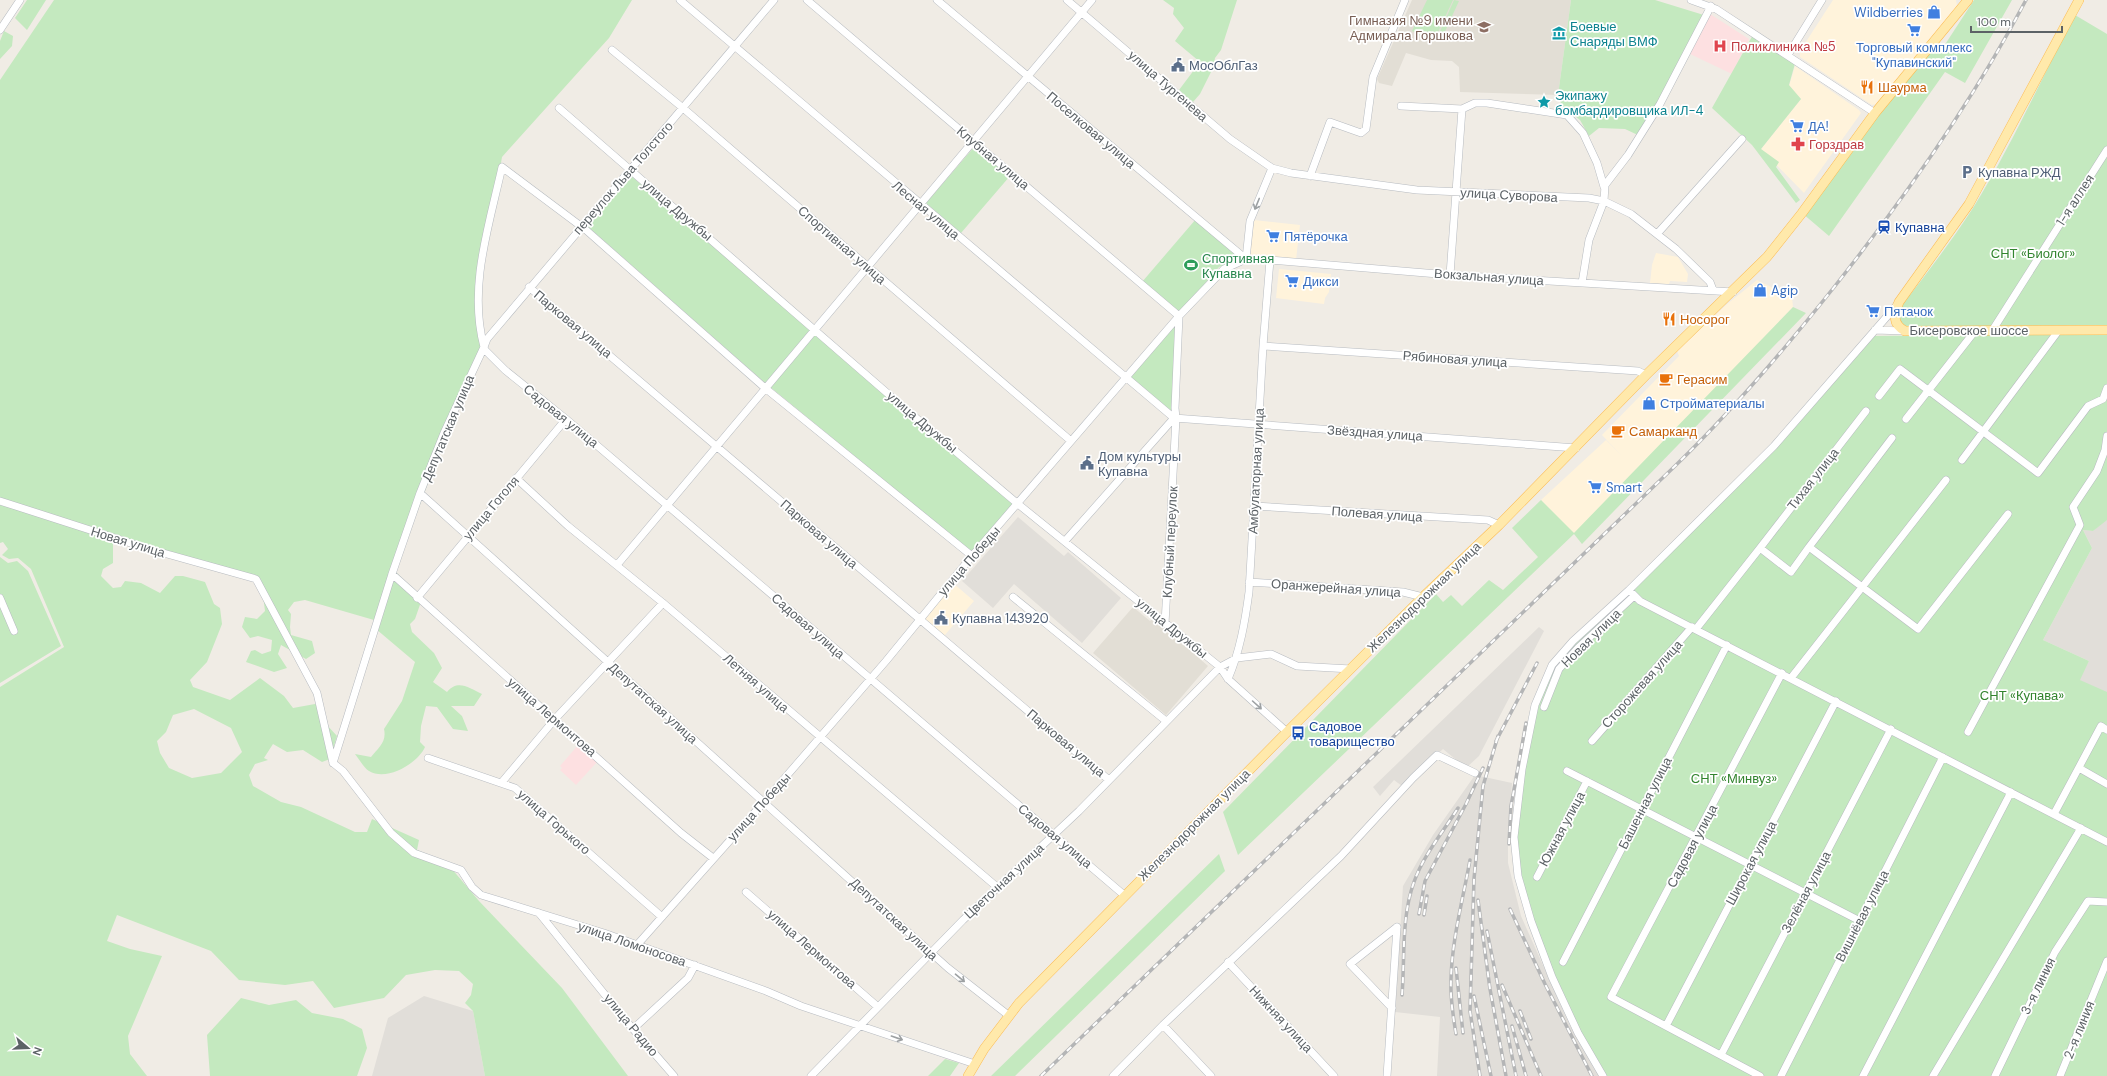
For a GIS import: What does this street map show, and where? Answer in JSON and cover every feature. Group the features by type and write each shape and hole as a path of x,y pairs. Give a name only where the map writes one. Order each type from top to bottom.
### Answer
{"main road":[{"name":"Железнодорожная улица","path":"968,1076 1008,1015 1124,895 1351,669 1499,525 1646,375 1733,292 1771,251 1875,113 1968,0"},
{"name":"Бисеровское шоссе","path":"2079,0 1969,204 1899,302 1894,313 1898,326 1905,331 2107,330"}],"street":[{"path":"0,30 20,0"},
{"name":"Лесная улица","path":"680,0 1175,418"},
{"name":"переулок Льва Толстого","path":"484,347 487,338 529,287 774,0"},
{"name":"Клубная улица","path":"807,0 1179,316"},
{"name":"Поселковая улица","path":"936,0 1246,259"},
{"name":"улица Тургенева","path":"1067,0 1230,140 1272,168"},
{"path":"617,565 1092,0"},
{"path":"1310,176 1330,122 1361,133 1366,129 1373,77 1405,0"},
{"path":"1691,0 1711,6 1875,113"},
{"path":"1788,55 1822,0"},
{"path":"1604,185 1628,155 1660,104 1711,6"},
{"name":"Спортивная улица","path":"612,50 683,108 1070,441"},
{"path":"1401,106 1462,109 1475,103 1487,103 1567,115 1583,133 1604,185 1604,202 1589,240 1582,283"},
{"name":"улица Дружбы","path":"559,108 815,329 838,351 1018,504 1220,667 1228,679 1288,732"},
{"path":"1450,275 1462,109"},
{"path":"1657,234 1742,139"},
{"name":"1-я аллея","path":"1992,331 2107,150"},
{"path":"484,347 479,328 479,276 487,228 502,167 534,189 581,226 765,388 972,556"},
{"path":"1246,259 1250,221 1272,168"},
{"name":"улица Суворова","path":"1272,168 1310,176 1417,190 1588,198 1604,202 1631,214 1657,234 1694,265 1710,282 1714,290"},
{"name":"Вокзальная улица","path":"1246,259 1450,275 1733,292"},
{"name":"улица Победы","path":"637,945 764,802 870,679 972,556 1179,316 1224,269 1246,259"},
{"name":"Амбулаторная улица","path":"1228,679 1237,658 1245,622 1249,582 1263,346 1270,260"},
{"name":"Парковая улица","path":"529,287 718,445 1109,780"},
{"path":"1603,1076 1578,1033 1552,977 1531,921 1518,876 1514,837 1522,769 1535,705 1552,665 1573,641 1629,590 1774,446 1899,302"},
{"name":"Клубный переулок","path":"1165,624 1179,316"},
{"path":"1875,330 1905,331"},
{"path":"1962,460 2059,330"},
{"path":"1906,419 1975,331"},
{"name":"Рябиновая улица","path":"1263,346 1638,371 1646,375"},
{"name":"Садовая улица","path":"484,347 491,357 566,419 1124,895"},
{"name":"Депутатская улица","path":"484,347 444,433 420,493 467,537 516,578 607,662 931,952 973,989 1008,1015"},
{"path":"1879,396 1900,369 2038,473 2088,406 2103,399 2107,388"},
{"name":"Тихая улица","path":"1694,628 1760,548 1866,411"},
{"path":"1065,541 1175,418"},
{"name":"Звёздная улица","path":"1175,418 1576,448"},
{"name":"улица Гоголя","path":"417,598 566,419"},
{"path":"1968,732 2080,525 2073,507 2097,471 2105,450 2107,436"},
{"path":"1760,548 1791,572 1892,438"},
{"name":"Летняя улица","path":"516,478 568,526 663,603 997,887"},
{"path":"1792,678 1946,480"},
{"path":"333,763 392,574 420,493"},
{"name":"Новая улица","path":"0,501 149,549 256,579 317,693 333,763"},
{"name":"Полевая улица","path":"1254,506 1488,520 1499,525"},
{"path":"1809,547 1918,629 2008,514"},
{"name":"улица Лермонтова","path":"392,574 681,833 713,858"},
{"name":"Оранжерейная улица","path":"1249,582 1403,592 1423,598"},
{"path":"1629,590 1640,601 1727,644 2107,842"},
{"name":"Новая улица","path":"1544,707 1559,670 1578,648 1634,596"},
{"path":"1013,597 1166,721"},
{"path":"0,598 14,632"},
{"path":"502,782 555,719 663,603"},
{"name":"Сторожевая улица","path":"1592,741 1694,628"},
{"name":"Башенная улица","path":"1563,962 1727,644"},
{"path":"1237,658 1271,654 1298,666 1351,669"},
{"name":"Цветочная улица","path":"811,1076 931,952 1109,780 1220,667 1237,658"},
{"name":"Садовая улица","path":"1666,1026 1611,997 1782,673"},
{"name":"Широкая улица","path":"1666,1026 1836,701"},
{"path":"2054,814 2101,726 2107,730"},
{"name":"Зелёная улица","path":"1721,1055 1891,729"},
{"path":"1113,1076 1228,962 1341,856 1424,766 1438,755 1475,773"},
{"name":"Вишнёвая улица","path":"1782,1076 1943,757"},
{"name":"улица Горького","path":"428,758 502,782 515,788 662,917"},
{"name":"улица Ломоносова","path":"333,763 343,771 391,833 414,853 461,870 472,887 481,895 637,945 860,1026 975,1064"},
{"path":"2079,768 2107,784"},
{"path":"1567,771 1860,921"},
{"name":"Южная улица","path":"1537,877 1587,781"},
{"path":"1863,1076 2011,792"},
{"path":"1933,1076 2081,828"},
{"name":"улица Лермонтова","path":"746,892 878,1007"},
{"name":"3-я линия","path":"1995,1076 2055,952 2088,901 2107,902"},
{"name":"улица Радио","path":"539,913 633,1029 674,1076"},
{"path":"1387,1076 1392,1008 1397,928 1350,964 1392,1008"},
{"name":"2-я линия","path":"2060,1076 2107,961"},
{"name":"Нижняя улица","path":"1228,962 1334,1076"},
{"path":"633,1029 688,978 695,966"},
{"path":"1163,1025 1211,1076"},
{"path":"1666,1026 1760,1076"}],"shaded area":[{"name":"Гимназия №9 имени Адмирала Горшкова","path":"1412,0 1571,0 1558,95 1460,92 1459,67 1452,61 1431,60 1406,53 1392,86 1379,83 1377,79"},
{"path":"1833,0 1956,0 1957,6 1876,104 1872,105 1800,57 1800,51"},
{"name":"Поликлиника №5","path":"1710,14 1749,39 1732,74 1690,54"},
{"path":"1795,66 1859,110 1861,113 1804,193 1761,149 1801,99 1789,86"},
{"path":"1254,220 1300,225 1296,260 1250,256"},
{"path":"1656,253 1678,257 1688,274 1687,282 1670,281 1669,284 1650,283 1652,265"},
{"path":"1279,269 1331,274 1329,292 1325,298 1324,304 1276,298"},
{"path":"1757,280 1792,297 1793,307 1637,471 1574,534 1541,500 1606,440 1622,456 1602,435 1679,356 1677,351 1726,305"},
{"path":"1018,517 1064,556 1068,552 1121,598 1082,643 1014,584 993,608 962,581"},
{"path":"2105,520 2107,520 2107,693 2079,680 2089,661 2043,640 2092,548 2083,530 2093,531"},
{"path":"953,583 974,601 944,636 923,618"},
{"path":"1133,607 1150,621 1153,618 1208,666 1166,715 1093,653"},
{"path":"1539,627 1544,631 1479,756 1466,768 1443,749 1402,786 1394,780 1380,796 1373,787"},
{"path":"579,744 598,761 576,785 560,770 562,768 560,766"},
{"path":"1475,775 1512,783 1508,832 1508,863 1521,916 1570,1026 1600,1076 1437,1076 1440,1017 1395,1012 1403,886 1433,835"},
{"path":"424,996 473,1011 485,1076 372,1076 388,1018"}],"green space":[{"path":"27,0 46,0 27,30 15,18"},
{"path":"54,0 632,0 609,38 502,157 482,275 481,327 486,347 455,411 395,571 422,599 415,619 410,624 412,632 434,653 442,668 433,682 447,692 451,688 459,685 468,687 482,694 474,706 451,706 462,716 468,731 453,729 437,707 426,706 421,726 420,742 425,747 416,759 401,769 384,774 376,774 367,770 355,754 371,757 383,741 385,734 384,729 402,701 415,662 376,629 374,620 305,600 294,602 288,610 291,614 291,635 312,641 315,653 306,659 281,645 278,654 287,668 274,672 246,662 251,651 255,650 262,654 271,651 272,640 258,636 250,638 242,627 245,617 257,619 265,611 261,580 255,576 199,562 0,498 0,80"},
{"path":"1163,0 1237,0 1221,50 1215,58 1213,68 1200,94 1193,102 1179,90 1200,62 1175,41 1184,28 1173,14 1174,8"},
{"path":"1427,0 1453,0 1434,41 1412,31"},
{"path":"1454,0 1459,1 1442,38 1438,36"},
{"path":"1571,0 1655,0 1707,16 1640,136 1625,129 1599,128 1589,136 1580,120 1562,106 1558,95"},
{"path":"1974,0 2012,0 1965,83 1945,72 1829,236 1802,213 1929,49 1942,51"},
{"name":"СНТ «Биолог»","path":"2075,15 2107,34 2107,326 1906,328 1899,317 1903,304 1956,233 1987,185"},
{"path":"4,31 13,36 12,46 0,59 0,41"},
{"path":"1754,33 1796,60 1789,85 1801,99 1761,149 1779,162 1776,167 1800,200 1796,203 1752,145 1712,108"},
{"path":"975,146 1010,176 961,233 926,203"},
{"path":"630,175 1013,504 972,552 764,382 586,225"},
{"name":"Спортивная Купавна","path":"1196,219 1241,258 1219,267 1179,314 1142,282"},
{"path":"1793,307 1806,313 1582,544 1574,534 1238,855 1223,812 1436,594 1443,602 1451,595 1462,606 1489,580 1503,590 1538,557 1512,528 1541,500 1574,533"},
{"path":"1176,324 1173,411 1171,411 1130,379 1131,375"},
{"name":"СНТ «Минвуз»","path":"2107,334 2107,520 2093,531 2083,530 2092,548 2043,640 2089,661 2080,680 2107,692 2107,1076 1603,1076 1552,977 1518,876 1514,837 1535,705 1552,665 1774,446 1870,336"},
{"path":"0,503 113,538 113,563 103,569 101,576 113,588 121,587 125,581 141,583 160,593 175,576 183,576 205,582 214,604 220,608 222,624 207,662 190,680 193,687 230,700 260,678 284,696 293,708 315,704 322,709 326,724 337,736 330,759 322,762 303,750 287,752 273,744 264,758 268,760 255,764 249,775 253,786 281,802 301,807 355,832 367,832 372,819 419,840 417,850 446,862 479,901 562,988 628,1076 485,1076 473,1011 465,1003 471,995 473,984 459,971 435,970 406,975 384,998 334,1008 313,981 285,985 239,980 211,951 117,915 107,941 130,949 162,956 128,1036 130,1054 147,1076 0,1076 0,687 64,647 31,569 18,558 9,559 2,555 8,549 3,542 0,543","holes":["194,709 231,728 242,752 221,773 192,778 169,768 160,753 157,741 166,732 173,715"]},
{"path":"0,557 8,563 17,561 28,571 61,646 0,683"},
{"path":"1219,854 1225,871 1015,1076 991,1076"},
{"path":"241,998 269,1005 296,1000 312,1013 343,1019 362,1029 367,1048 357,1076 210,1076 207,1035"},
{"path":"945,1059 959,1063 950,1076 928,1076"}],"railway":[{"path":"1041,1076 1675,466 1738,401 1778,356 1835,286 1913,183 1984,75 2026,0"},
{"path":"1496,741 1537,663"},
{"path":"1509,844 1511,806 1526,723"},
{"path":"1480,1076 1470,1011 1474,879 1483,786 1498,736"},
{"path":"1419,914 1425,881 1466,804 1483,768"},
{"path":"1402,995 1405,924 1414,882 1434,844 1458,808"},
{"path":"1456,1034 1451,993 1453,949 1470,860"},
{"path":"1424,915 1427,896"},
{"path":"1478,900 1490,989 1506,1076"},
{"path":"1510,909 1545,984 1592,1076"},
{"path":"1487,931 1516,1076"},
{"path":"1456,968 1463,1033"},
{"path":"1502,985 1541,1076"},
{"path":"1474,996 1491,1076"},
{"path":"1520,1011 1531,1039"},
{"path":"1512,1026 1526,1076"}],"place":[{"name":"Wildberries","path":"1934,12"},
{"name":"Гимназия №9 имени Адмирала Горшкова","path":"1484,27"},
{"name":"Торговый комплекс \"Купавинский\"","path":"1914,30"},
{"name":"Боевые Снаряды ВМФ","path":"1559,33"},
{"name":"Поликлиника №5","path":"1720,46"},
{"name":"МосОблГаз","path":"1178,65"},
{"name":"Шаурма","path":"1867,87"},
{"name":"Экипажу бомбардировщика ИЛ-4","path":"1544,102"},
{"name":"ДА!","path":"1797,126"},
{"name":"Горздрав","path":"1798,144"},
{"name":"Купавна РЖД","path":"1967,172"},
{"name":"Купавна","path":"1884,227"},
{"name":"Пятёрочка","path":"1273,236"},
{"name":"Спортивная Купавна","path":"1191,265"},
{"name":"Дикси","path":"1292,281"},
{"name":"Agip","path":"1760,290"},
{"name":"Пятачок","path":"1873,311"},
{"name":"Носорог","path":"1669,319"},
{"name":"Герасим","path":"1666,379"},
{"name":"Стройматериалы","path":"1649,403"},
{"name":"Самарканд","path":"1618,431"},
{"name":"Дом культуры Купавна","path":"1087,463"},
{"name":"Smart","path":"1595,487"},
{"name":"Купавна 143920","path":"941,618"},
{"name":"Садовое товарищество","path":"1298,733"}],"park label":[{"name":"СНТ «Купава»","path":"2022,695"}]}
